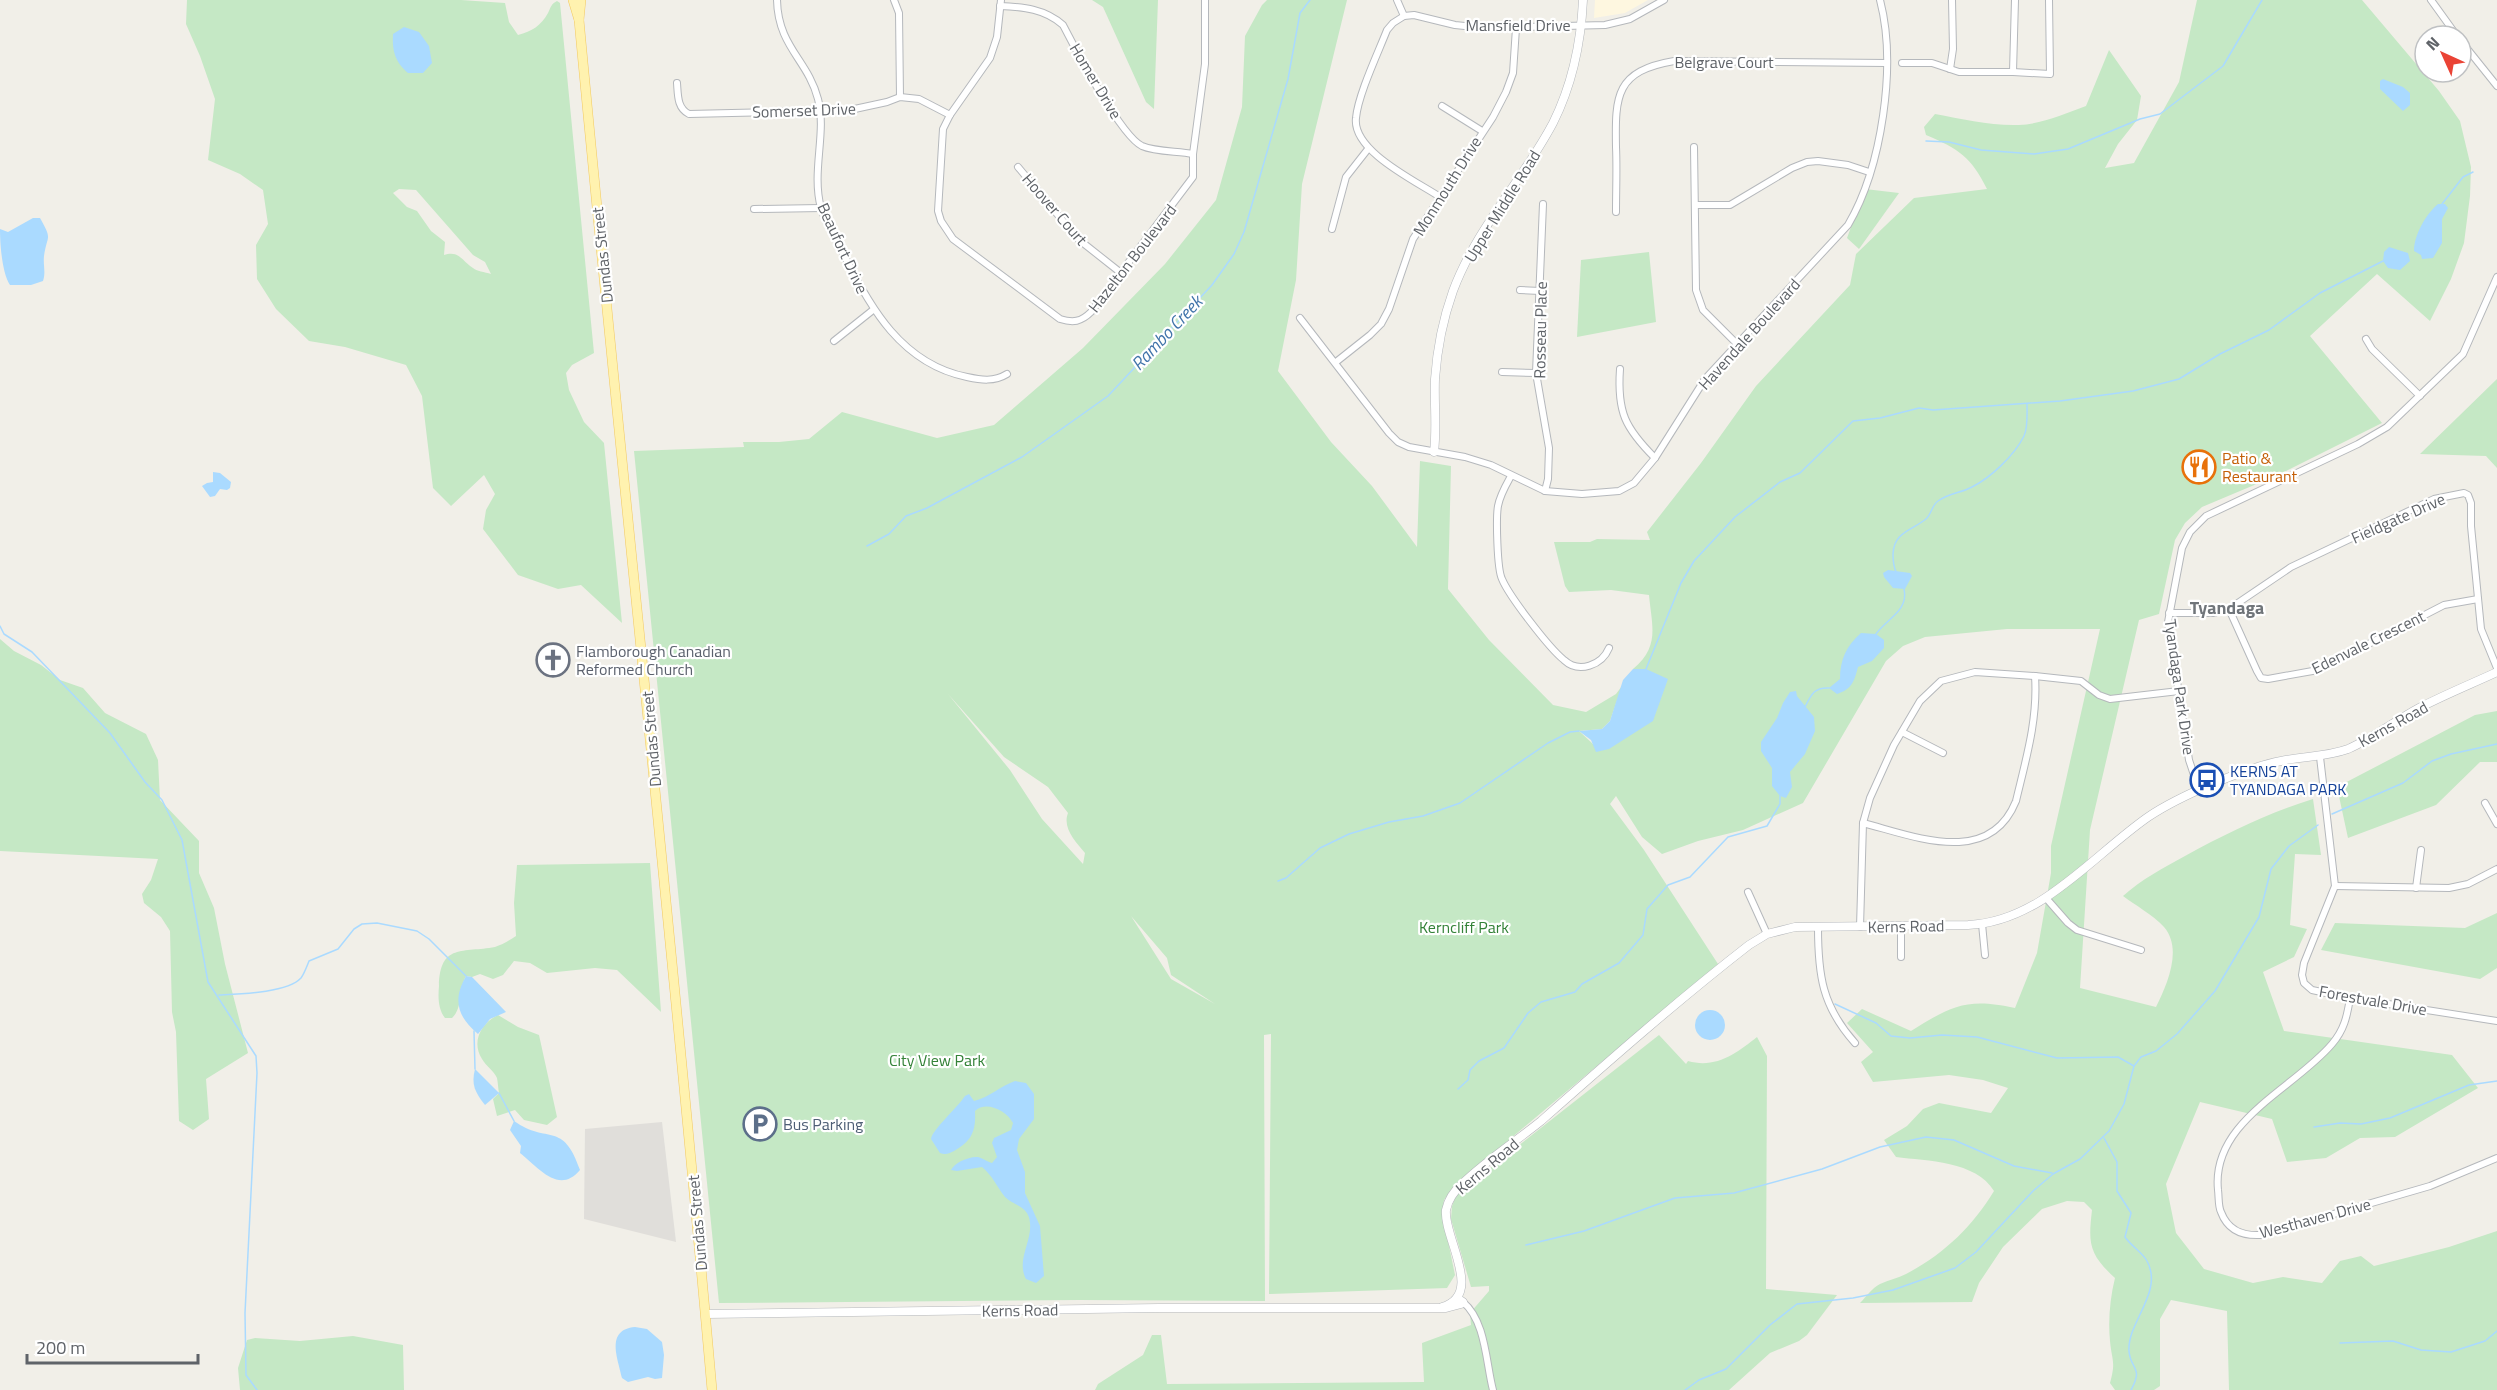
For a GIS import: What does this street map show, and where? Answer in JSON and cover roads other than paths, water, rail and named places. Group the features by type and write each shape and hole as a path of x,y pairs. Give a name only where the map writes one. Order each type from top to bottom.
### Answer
{"main road":[{"name":"Dundas Street","path":"573,0 579,20 640,627 712,1390"},
{"name":"Dundas Street","path":"579,20 581,0"}],"street":[{"name":"Beaufort Drive","path":"777,0 779,23 784,39 812,83 820,111 817,183 821,208 873,310 919,357 939,368 955,375 984,380 993,380 1007,374"},
{"path":"894,0 899,13 900,97 919,99 950,115"},
{"name":"Hazelton Boulevard","path":"1000,3 997,37 990,58 950,115 943,129 940,145 938,211 946,231 953,239 1060,319 1071,322 1082,320 1091,312 1193,177 1193,154 1205,64 1205,0"},
{"path":"1397,0 1404,16 1387,30 1355,120 1363,142 1368,148 1440,197"},
{"name":"Upper Middle Road","path":"1434,452 1437,364 1442,333 1454,290 1482,234 1554,121 1570,79 1582,26 1583,0"},
{"name":"Mansfield Drive","path":"1404,16 1414,15 1474,27 1582,26 1617,23 1664,0"},
{"name":"Havendale Boulevard","path":"1300,318 1398,442 1409,447 1491,465 1545,491 1582,494 1619,491 1634,483 1655,458 1705,379 1848,225 1856,212 1869,172 1887,92 1886,21 1880,0"},
{"path":"1950,69 1953,49 1952,0"},
{"path":"2013,72 2015,0"},
{"path":"1902,63 1932,63 1959,72 2050,74 2049,0"},
{"path":"2431,0 2448,24"},
{"name":"Homer Drive","path":"1000,3 1039,10 1063,25 1118,118 1131,137 1142,146 1193,154"},
{"name":"Monmouth Drive","path":"1336,362 1381,324 1389,309 1413,238 1506,92 1513,73 1516,28"},
{"path":"2473,56 2497,86"},
{"name":"Belgrave Court","path":"1616,212 1616,108 1625,83 1641,70 1674,61 1887,63"},
{"name":"Somerset Drive","path":"677,83 679,104 683,111 689,114 865,108 900,97"},
{"path":"1442,106 1482,132"},
{"path":"1694,147 1695,280 1698,300 1710,320 1737,344"},
{"path":"1332,229 1346,177 1368,148"},
{"path":"1696,205 1730,206 1792,168 1807,162 1818,161 1848,165 1869,172"},
{"name":"Hoover Court","path":"1018,167 1078,239 1121,273"},
{"name":"Rosseau Place","path":"1543,204 1536,373 1549,448 1548,479 1545,491"},
{"path":"754,209 821,208"},
{"name":"Tyandaga Park Drive","path":"2199,790 2189,760 2169,632 2169,613 2182,548 2196,524 2233,502 2376,434 2420,396 2465,351 2497,277"},
{"path":"1520,290 1540,291"},
{"path":"834,341 873,310"},
{"path":"2366,339 2372,349 2420,396"},
{"path":"1620,369 1619,401 1626,424 1655,458"},
{"path":"1502,372 1536,373"},
{"path":"1510,476 1498,507 1498,565 1501,579 1564,661 1572,665 1597,664 1605,659 1609,648"},
{"name":"Fieldgate Drive","path":"2169,613 2206,613 2229,609 2291,567 2434,499 2460,493 2468,495 2471,502 2471,526 2481,629 2497,670"},
{"name":"Edenvale Crescent","path":"2229,609 2257,671 2261,678 2268,679 2318,670 2444,605 2478,599"},
{"name":"Kerns Road","path":"706,1314 1442,1307 1460,1300 1460,1271 1446,1217 1450,1198 1461,1184 1531,1129 1717,970 1767,934 1796,927 1982,924 2022,911 2046,898 2148,817 2199,790 2278,761 2320,756 2362,742 2418,709 2497,670"},
{"path":"1860,927 1863,823 1870,798 1920,701 1941,681 1975,672 2036,676 2081,681 2099,695 2110,699 2179,691"},
{"path":"1863,823 1946,843 1965,842 1991,834 2012,813 2016,801 2034,721 2037,701 2036,676"},
{"path":"1902,732 1943,753"},
{"name":"Forestvale Drive","path":"2320,756 2335,886 2304,963 2302,975 2304,982 2312,990 2350,998 2497,1021"},
{"path":"2485,803 2497,824"},
{"path":"2416,888 2421,850"},
{"path":"2335,886 2449,888 2468,884 2497,869"},
{"path":"1748,892 1767,934"},
{"path":"2046,898 2067,923 2077,930 2141,950"},
{"path":"1982,924 1985,956"},
{"path":"1901,926 1901,957"},
{"path":"1818,927 1818,964 1824,992 1840,1026 1855,1043"},
{"name":"Westhaven Drive","path":"2350,998 2343,1030 2330,1046 2242,1124 2228,1141 2219,1160 2217,1181 2220,1210 2226,1223 2243,1234 2261,1235 2430,1186 2497,1158"},
{"path":"1460,1300 1470,1308 1483,1340 1493,1390"}],"water":[{"path":"404,27 419,32 429,46 432,63 423,73 408,73 395,56 393,34"},
{"path":"2383,79 2403,87 2410,93 2410,105 2403,111 2380,89 2380,81"},
{"path":"2438,204 2445,204 2448,208 2442,219 2442,243 2433,258 2422,259 2421,255 2414,251 2416,238 2425,219"},
{"path":"33,218 40,218 48,234 43,281 31,285 10,285 3,266 0,229 8,232"},
{"path":"2389,247 2408,253 2410,261 2400,270 2388,268 2383,261 2384,252"},
{"path":"213,472 220,473 231,482 230,488 220,489 215,496 210,497 202,486 213,482"},
{"path":"1888,570 1910,573 1912,576 1905,589 1893,588 1884,577 1883,573"},
{"path":"1861,633 1876,634 1884,640 1884,648 1872,661 1858,667 1852,684 1837,694 1829,688 1840,679 1845,654 1851,643"},
{"path":"1633,669 1646,669 1668,679 1653,721 1609,749 1596,752 1591,740 1579,731 1602,729 1610,721 1623,680"},
{"path":"1796,691 1797,696 1814,717 1815,731 1805,754 1790,772 1792,787 1786,798 1780,796 1772,786 1772,768 1761,751 1761,742 1790,692"},
{"path":"466,976 472,977 506,1012 490,1019 478,1034 471,1028 459,1008 459,993"},
{"path":"1710,1010 1716,1011 1724,1019 1724,1031 1716,1039 1710,1040 1704,1039 1696,1031 1695,1025 1696,1019 1704,1011"},
{"path":"475,1069 499,1093 485,1105 475,1088 473,1080"},
{"path":"1015,1081 1026,1083 1034,1094 1034,1119 1019,1139 1017,1150 1025,1172 1025,1193 1040,1226 1044,1276 1036,1283 1026,1279 1023,1272 1023,1258 1030,1230 1027,1213 1005,1197 992,1177 982,1167 951,1170 958,1163 970,1158 978,1157 992,1163 997,1157 992,1143 994,1138 1011,1130 1013,1123 996,1108 985,1107 975,1111 972,1135 954,1151 947,1154 940,1153 931,1139 965,1096 969,1094 974,1101"},
{"path":"514,1121 536,1132 561,1139 574,1155 580,1170 564,1180 557,1180 542,1172 520,1153 521,1146 510,1130"},
{"path":"635,1327 647,1329 662,1342 664,1355 662,1378 648,1377 628,1382 622,1378 616,1354 617,1339 626,1329"}],"waterway":[{"name":"Rambo Creek","path":"867,546 889,534 906,516 927,508 1022,457 1108,396 1212,285 1234,254 1244,232 1288,79 1300,13 1310,0"},
{"path":"1926,141 1949,142 1981,150 2034,154 2068,149 2140,119 2160,114 2223,66 2262,0"},
{"path":"2442,204 2463,177 2473,172"},
{"path":"1646,669 1681,583 1694,561 1735,517 1780,482 1800,473 1853,421 1880,418 1919,408 1933,410 2060,401 2133,391 2179,379 2220,354 2269,330 2320,293 2383,261"},
{"path":"1896,572 1893,554 1896,541 1900,536 1926,519 1938,501 1968,489 1994,472 2020,444 2025,433 2027,404"},
{"path":"1876,634 1900,609 1905,597 1904,589"},
{"path":"0,626 4,634 32,652 110,733 145,782 162,800 182,840 208,982 256,1056 245,1313 246,1375 257,1390"},
{"path":"1805,707 1816,690 1829,688"},
{"path":"1278,881 1286,878 1320,848 1349,834 1389,822 1423,816 1460,803 1548,743 1570,732 1579,731"},
{"path":"2332,814 2403,783 2432,761 2451,754 2497,744"},
{"path":"1458,1089 1468,1080 1470,1070 1479,1061 1504,1048 1528,1013 1541,1002 1575,992 1582,984 1619,963 1643,935 1647,909 1668,885 1690,877 1728,837 1767,826 1780,804 1780,796"},
{"path":"1685,1390 1699,1380 1726,1369 1770,1325 1797,1304 1853,1298 1893,1290 1955,1268 1976,1252 2033,1191 2053,1174 2080,1159 2109,1131 2124,1104 2134,1066 2141,1057 2156,1051 2177,1034 2215,991 2259,917 2271,869 2289,846 2318,825"},
{"path":"219,995 262,992 294,983 301,978 309,961 338,949 354,929 362,924 377,923 417,931 429,939 466,976"},
{"path":"1835,1004 1876,1023 1891,1036 1977,1037 2057,1058 2118,1057 2134,1066"},
{"path":"474,1031 475,1069"},
{"path":"2314,1127 2340,1123 2361,1124 2390,1118 2469,1085 2497,1081"},
{"path":"499,1093 514,1121"},
{"path":"1526,1245 1584,1231 1675,1198 1734,1193 1822,1169 1880,1147 1926,1137 1954,1140 2014,1166 2052,1173"},
{"path":"2104,1138 2117,1162 2117,1191 2131,1213 2125,1237 2145,1258 2151,1273 2148,1295 2130,1340 2130,1357 2136,1372 2131,1390"},
{"path":"2340,1343 2393,1341 2421,1350 2451,1352 2485,1341 2497,1331"}],"place":[{"name":"Patio & Restaurant","path":"2199,467"},
{"name":"Flamborough Canadian Reformed Church","path":"553,660"},
{"name":"KERNS AT TYANDAGA PARK","path":"2207,780"},
{"name":"Bus Parking","path":"760,1124"}],"district":[{"name":"Tyandaga","path":"2227,608"}],"park label":[{"name":"Kerncliff Park","path":"1464,927"},
{"name":"City View Park","path":"937,1060"}]}
